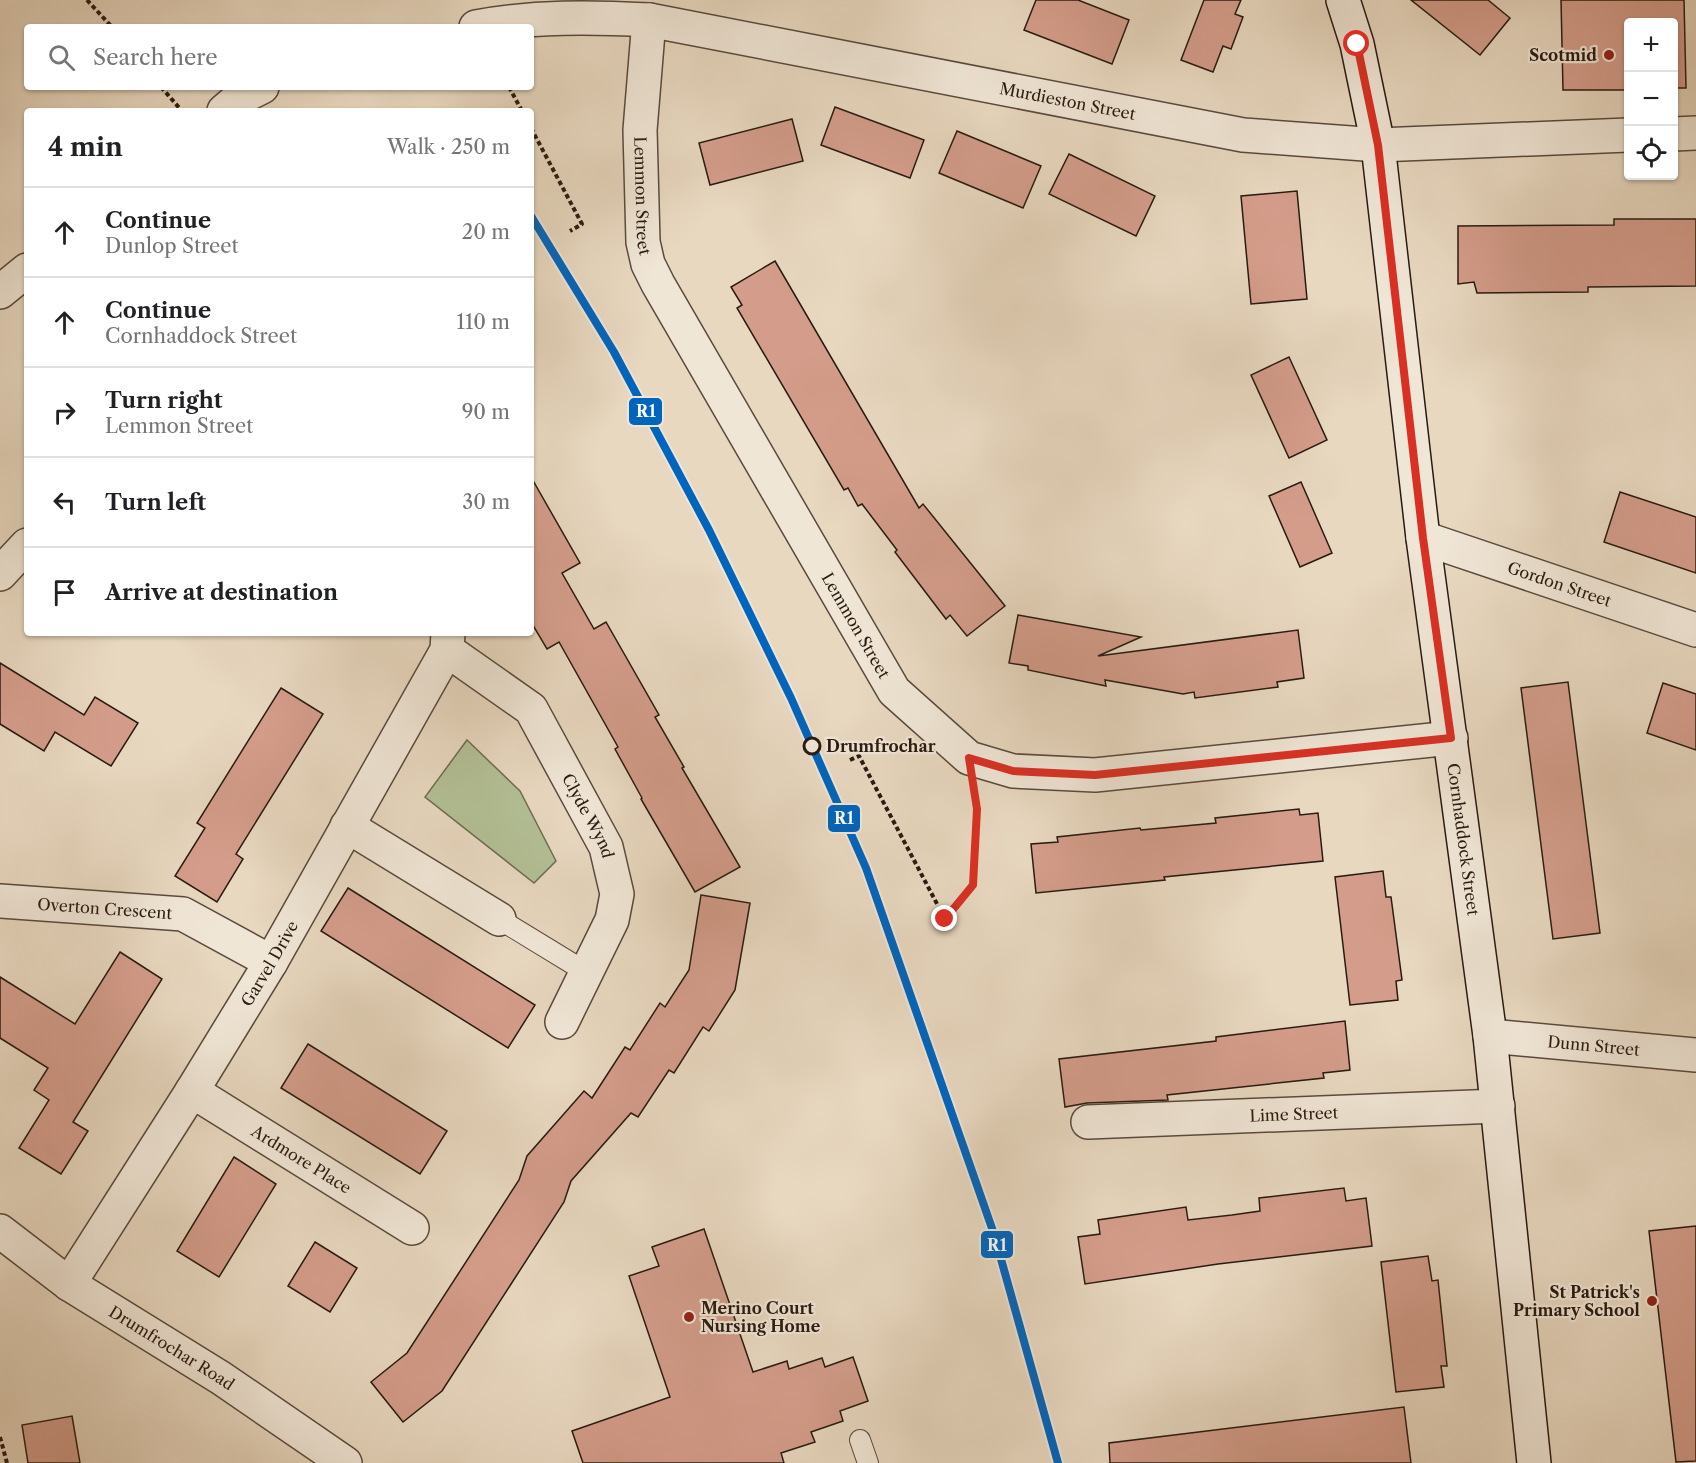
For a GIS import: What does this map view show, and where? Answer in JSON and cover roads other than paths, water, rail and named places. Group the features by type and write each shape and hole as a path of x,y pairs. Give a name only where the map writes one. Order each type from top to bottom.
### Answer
{"street":[{"name":"Cornhaddock Street","path":"1343,0 1357,44 1378,145 1423,538 1490,1036 1534,1463"},
{"name":"Murdieston Street","path":"492,24 511,20 587,17 649,20 1243,135 1378,145 1624,135"},
{"name":"Lemmon Street","path":"649,20 640,130 643,242 648,264 894,690 969,758 1013,771 1095,775 1451,738"},
{"path":"228,108 238,99 256,90"},
{"path":"1678,134 1696,133"},
{"path":"0,292 24,272"},
{"name":"Gordon Street","path":"1423,538 1696,630"},
{"path":"0,574 24,548"},
{"name":"Garvel Drive","path":"69,1284 271,962 447,641"},
{"name":"Clyde Wynd","path":"447,641 531,709 606,847 617,894 612,920 562,1022"},
{"path":"347,826 500,919"},
{"name":"Overton Crescent","path":"0,901 183,914 271,962"},
{"name":"Dunn Street","path":"1490,1036 1696,1055"},
{"name":"Ardmore Place","path":"192,1090 412,1228"},
{"name":"Lime Street","path":"1088,1122 1498,1106"},
{"name":"Drumfrochar Road","path":"0,1231 69,1284 221,1378 345,1463"}],"lane":[{"path":"500,919 586,972"},
{"path":"860,1440 868,1463"}],"place":[{"name":"Scotmid","path":"1609,55"},
{"name":"Drumfrochar","path":"812,746"},
{"name":"St Patrick's Primary School","path":"1652,1301"},
{"name":"Merino Court Nursing Home","path":"689,1317"}]}
